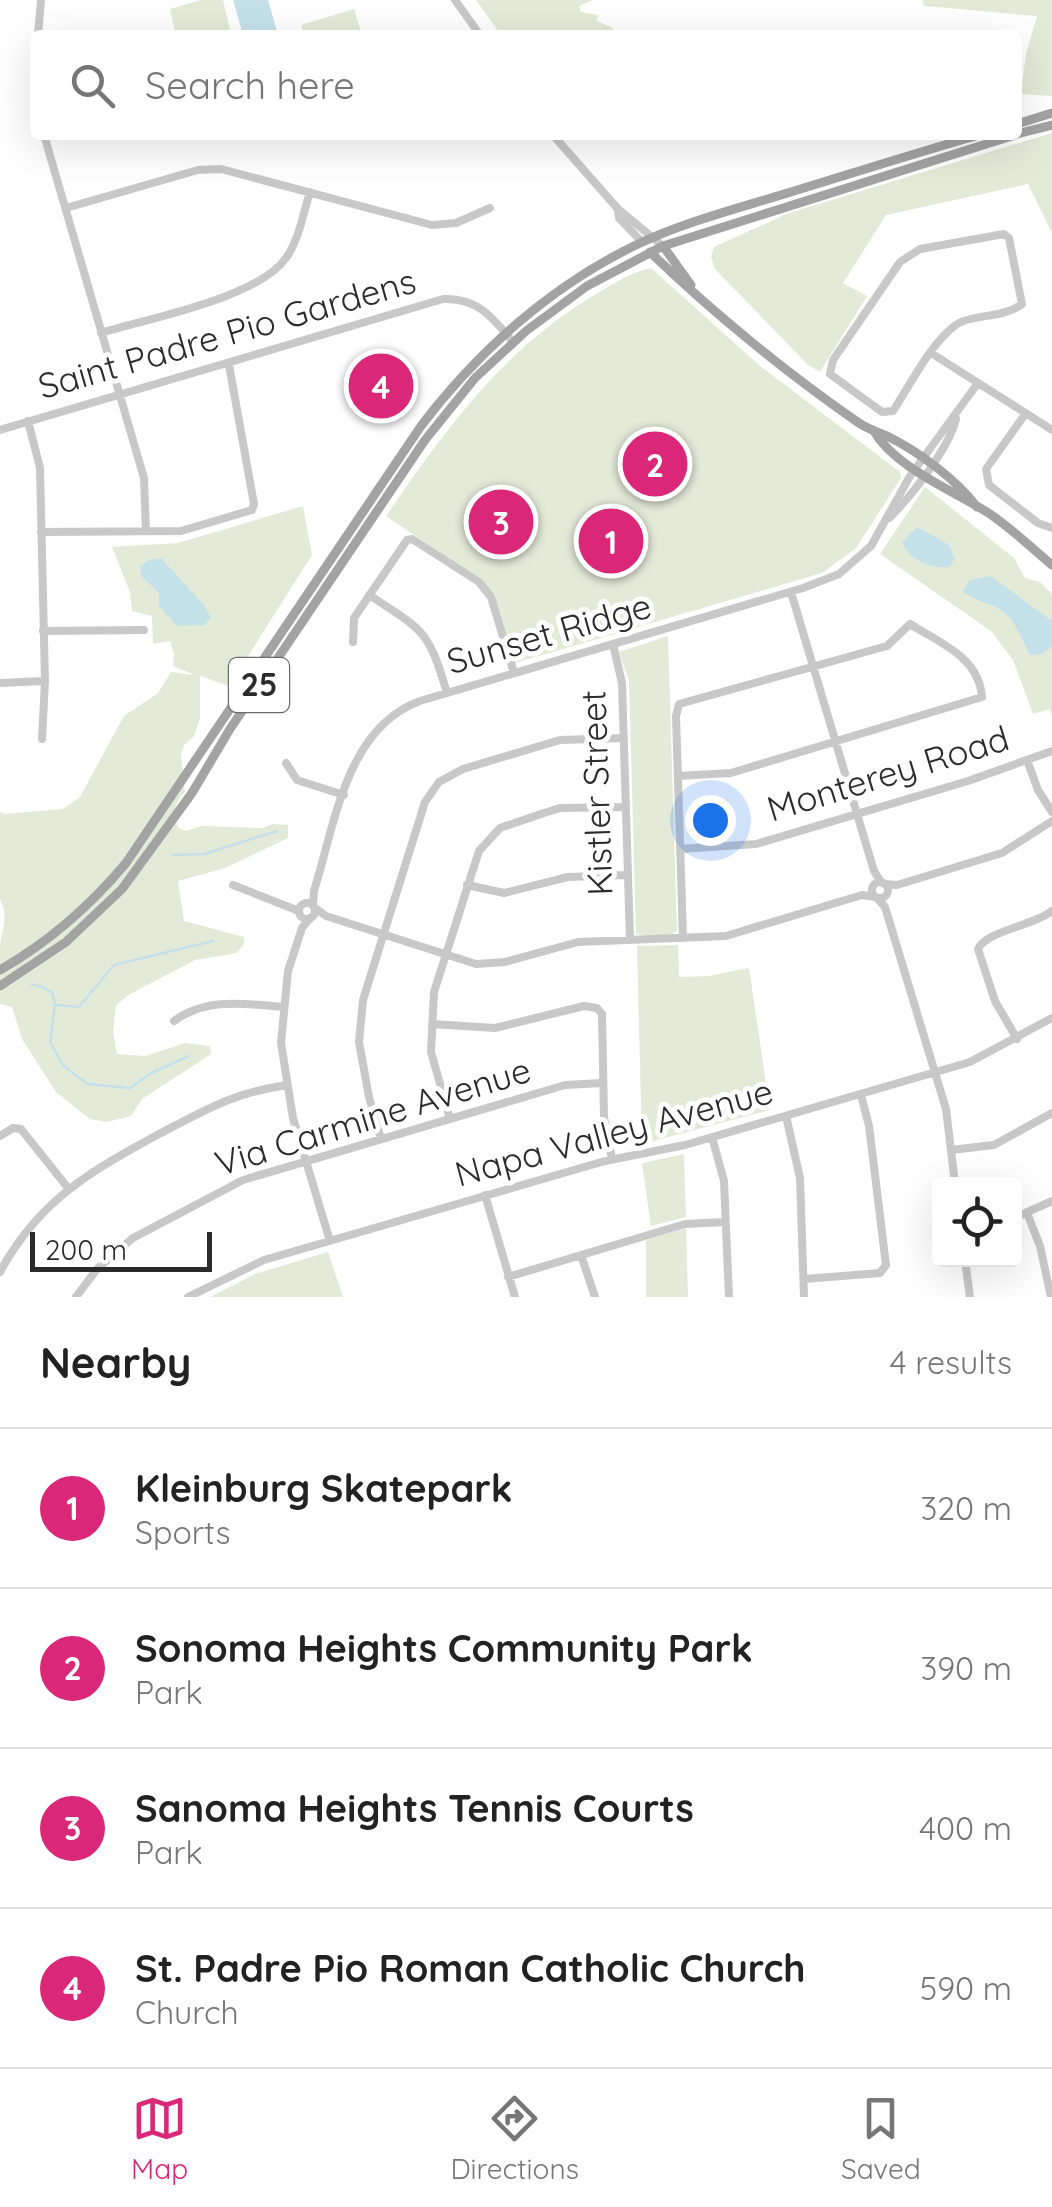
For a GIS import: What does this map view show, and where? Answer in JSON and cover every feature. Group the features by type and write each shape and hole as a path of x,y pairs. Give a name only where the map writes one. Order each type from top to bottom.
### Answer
{"main road":[{"path":"1022,123 1052,114"},
{"name":"25","path":"1022,133 1052,125"},
{"name":"25","path":"0,970 43,943 83,910 126,863 422,426 463,375 586,273 647,240 700,220 962,140"},
{"name":"25","path":"0,986 66,942 122,888 192,793 230,729 424,440 509,338 573,295 662,246 1000,140"},
{"path":"647,240 652,253 692,288 819,393 874,431 883,446 923,467 1001,522 1052,566"},
{"path":"662,246 692,288"}],"street":[{"path":"38,30 41,0"},
{"path":"456,0 477,30"},
{"path":"46,140 147,489 146,531"},
{"path":"558,140 647,240 662,246"},
{"path":"66,208 198,170 220,169 432,225 456,223 490,208"},
{"path":"101,332 230,295 275,272 289,255 310,192"},
{"path":"1004,234 1010,238 1022,304 1014,310 965,320 954,326 931,353 892,411 886,414 830,374 833,360 900,262 920,249 1004,234"},
{"name":"Saint Padre Pio Gardens","path":"0,430 443,299 460,299 477,306 509,338"},
{"path":"931,353 1052,430"},
{"path":"41,532 180,531 252,510 229,365"},
{"name":"Sunset Ridge","path":"307,910 360,752 381,724 410,705 792,592 852,566 871,546 894,501 952,435 957,414 978,383"},
{"path":"1026,413 986,469 987,479 989,485 1038,523 1052,528"},
{"path":"28,422 40,468 45,682 42,739"},
{"path":"353,642 354,618 407,540 412,539 479,582 491,597 514,673"},
{"path":"792,592 946,1108 954,1177"},
{"path":"370,594 427,637 447,693"},
{"path":"678,776 731,772 982,697 980,680 962,655 910,624 887,646 679,704 676,716 683,938"},
{"path":"43,630 144,630"},
{"name":"Kistler Street","path":"612,644 622,678 630,940"},
{"path":"0,684 45,682"},
{"path":"381,1139 368,1097 360,1042 363,1000 425,802 440,782 456,771 554,742 624,738"},
{"name":"Monterey Road","path":"680,849 748,846 1052,750"},
{"path":"1026,760 1052,812"},
{"path":"286,763 297,780 344,795"},
{"path":"450,1119 431,1052 434,992 482,845 508,824 560,808 626,807"},
{"path":"233,885 476,964 494,964 578,942 726,936 995,856 1052,821"},
{"path":"467,885 504,893 568,876 628,874"},
{"path":"307,910 288,971 281,1043 306,1162 330,1241"},
{"path":"1017,1039 994,1001 978,949 986,938 1029,925 1052,911"},
{"path":"174,1021 187,1012 219,1003 284,1006"},
{"path":"432,1024 495,1028 584,1006 598,1008 602,1014 604,1116 612,1159"},
{"name":"Napa Valley Avenue","path":"188,1297 247,1266 330,1241 612,1159 712,1137 862,1095 982,1058 1052,1018"},
{"name":"Via Carmine Avenue","path":"76,1297 97,1269 133,1238 242,1180 571,1084 602,1082"},
{"path":"0,1272 32,1224 68,1188 231,1096 287,1085"},
{"path":"804,1279 880,1273 886,1265 870,1126 862,1095"},
{"path":"951,1150 994,1144 1052,1113"},
{"path":"786,1116 800,1178 804,1297"},
{"path":"0,1136 13,1128 21,1129 68,1188"},
{"path":"712,1137 724,1180 729,1297"},
{"path":"485,1196 514,1297"},
{"path":"1022,1214 1052,1202"},
{"path":"1027,1212 1040,1246 1050,1297"},
{"path":"508,1276 684,1224 725,1222"},
{"path":"581,1255 595,1297"},
{"path":"966,1267 970,1297"}],"green space":[{"path":"201,0 223,0 230,30 175,30 170,9"},
{"path":"476,0 593,0 579,6 581,12 598,15 597,21 613,30 497,30"},
{"path":"922,0 1052,0 1052,96 1022,94 1026,54 1037,16 924,6"},
{"path":"354,9 360,30 302,30 301,25"},
{"path":"1052,133 1052,233 1028,184 886,215 843,283 867,296 820,372 808,365 715,269 711,257 714,247 789,213"},
{"path":"651,268 760,366 900,472 901,478 856,548 822,573 515,663 498,606 482,581 386,516 454,422 505,365 563,316 616,282"},
{"path":"925,487 1014,558 1025,578 1040,582 1052,594 1052,715 1049,709 1033,714 1013,660 991,631 880,554"},
{"path":"303,506 312,555 229,686 200,676 200,718 194,736 184,745 181,756 185,792 174,813 179,828 186,831 201,826 288,825 288,838 225,868 178,881 184,921 244,937 244,944 237,953 195,960 116,1005 113,1032 117,1054 145,1056 185,1043 210,1046 211,1054 142,1099 131,1116 107,1122 90,1119 56,1092 22,1039 12,1007 0,1004 4,917 0,899 0,812 63,809 80,797 124,716 158,693 171,672 195,675 173,666 170,641 153,644 152,616 132,611 130,592 112,547 178,543"},
{"path":"668,636 677,931 651,936 636,934 629,680 619,652"},
{"path":"678,945 679,977 749,968 770,1110 642,1144 637,946"},
{"path":"684,1154 686,1217 651,1226 642,1163"},
{"path":"686,1228 688,1297 646,1297 646,1240"},
{"path":"328,1252 343,1297 210,1297 255,1274"}],"water":[{"path":"233,0 268,0 277,30 242,30"},
{"path":"917,527 949,545 955,559 949,567 921,562 905,548 902,542"},
{"path":"161,558 204,605 211,618 204,625 177,626 159,606 159,593 141,576 140,566"},
{"path":"991,576 1052,621 1052,646 1042,654 1030,655 1015,625 1002,611 963,592 970,580"}],"waterway":[{"path":"172,855 204,854 277,831"},
{"path":"56,1005 79,1007 114,965 213,941"},
{"path":"31,984 53,994 50,1042 63,1065 87,1084 130,1088 151,1073 189,1056"}],"place":[{"name":"St. Padre Pio Roman Catholic Church","path":"381,386"},
{"name":"Sonoma Heights Community Park","path":"655,464"},
{"name":"Sanoma Heights Tennis Courts","path":"501,522"},
{"name":"Kleinburg Skatepark","path":"611,541"}]}
